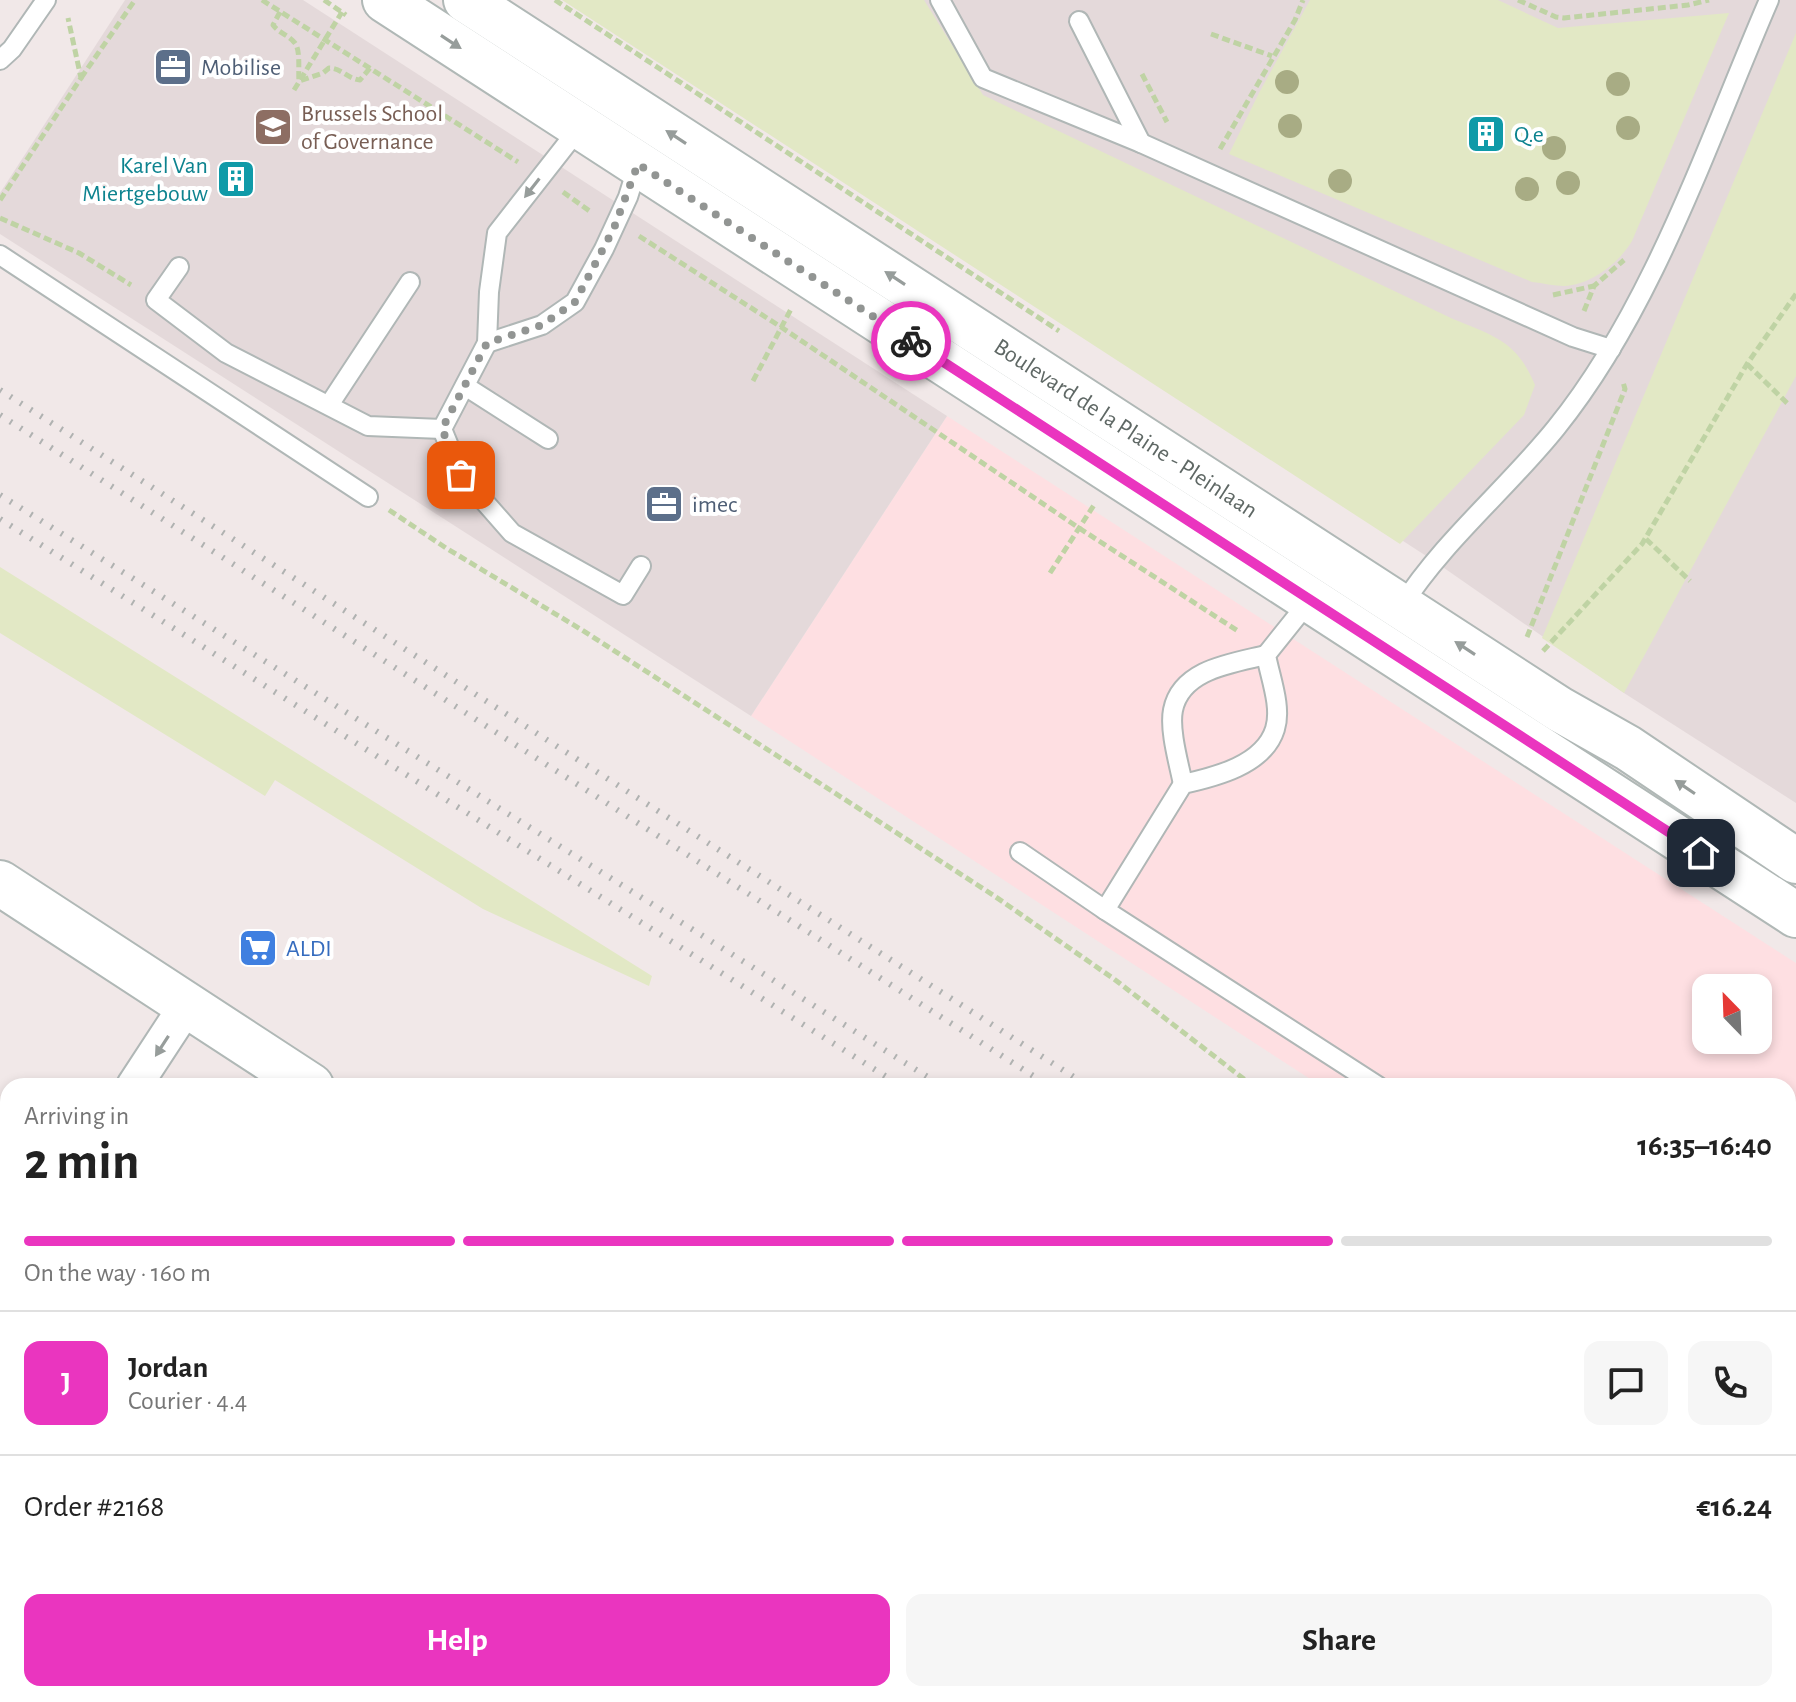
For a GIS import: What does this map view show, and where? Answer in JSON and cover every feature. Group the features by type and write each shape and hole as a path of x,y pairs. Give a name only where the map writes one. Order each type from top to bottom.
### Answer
{"main road":[{"name":"Boulevard de la Plaine - Pleinlaan","path":"385,0 1310,600 1389,624 1559,709 1628,748 1791,858"},
{"name":"Boulevard de la Plaine - Pleinlaan","path":"466,0 1389,624 1778,904"},
{"path":"0,883 299,1078"}],"street":[{"name":"Boulevard de la Plaine - Pleinlaan","path":"1778,904 1791,858"},
{"path":"139,1078 187,1005"}],"lane":[{"path":"4,52 46,0"},
{"path":"940,0 983,78 1141,143 1573,337 1611,349"},
{"path":"1389,624 1434,561 1556,428 1611,349 1657,264 1769,0"},
{"path":"1079,21 1141,143"},
{"path":"442,429 487,343 489,292 497,233 580,127"},
{"path":"487,343 542,325 575,302 614,228 638,164"},
{"path":"0,255 368,497"},
{"path":"179,267 156,300 226,353 368,426 442,429"},
{"path":"329,405 410,282"},
{"path":"465,386 548,439"},
{"path":"442,429 461,475 512,533 623,595 641,566"},
{"path":"1105,910 1183,784 1173,710 1180,694 1196,677 1212,669 1267,653 1310,600"},
{"path":"1183,784 1215,777 1247,763 1275,729 1276,711 1267,653"},
{"path":"1020,852 1366,1078"}],"path":[{"path":"0,200 135,0"},
{"path":"555,0 1069,338"},
{"path":"1216,155 1295,20 1303,0"},
{"path":"1518,0 1564,18 1709,0"},
{"path":"280,12 273,25 298,48 299,81"},
{"path":"294,90 342,12"},
{"path":"67,16 81,78"},
{"path":"1211,34 1272,56"},
{"path":"299,81 329,68 336,68 360,80 370,68"},
{"path":"1141,73 1169,127"},
{"path":"0,218 79,253 156,300"},
{"path":"1545,648 1646,539 1747,364 1796,294"},
{"path":"753,381 793,304"},
{"path":"781,327 1267,653"},
{"path":"1527,637 1625,389 1611,349"},
{"path":"1747,364 1788,404"},
{"path":"368,497 582,630 993,895 1114,979 1243,1078"},
{"path":"1050,573 1096,501"},
{"path":"1646,539 1690,581"}],"shaded area":[{"path":"125,0 303,0 947,416 751,716 0,234 0,193"},
{"path":"567,0 1796,0 1796,803 1624,693 1434,561"},
{"path":"947,416 1796,963 1796,1078 1309,1078 751,716"}],"green space":[{"path":"562,0 924,0 983,95 1503,342 1520,359 1535,385 1524,415 1400,544"},
{"path":"1310,0 1498,0 1558,28 1729,13 1632,241 1620,257 1594,277 1564,286 1532,282 1229,154"},
{"path":"1796,33 1796,376 1624,693 1542,638"},
{"path":"0,567 652,976 649,986 483,909 275,780 265,796 0,633"}],"railway":[{"path":"0,390 1075,1078"},
{"path":"0,415 1036,1078"},
{"path":"0,495 929,1078"},
{"path":"0,519 888,1078"}],"way so far":[{"path":"461,475 442,429 487,343 542,325 575,302 614,228 638,164 911,341"}],"place":[{"name":"Mobilise","path":"173,67"},
{"name":"Brussels School of Governance","path":"273,127"},
{"name":"Q.e","path":"1486,134"},
{"name":"Karel Van Miertgebouw","path":"236,179"},
{"name":"imec","path":"664,504"},
{"name":"ALDI","path":"258,948"}],"route":[{"path":"911,341 1701,853"}]}
